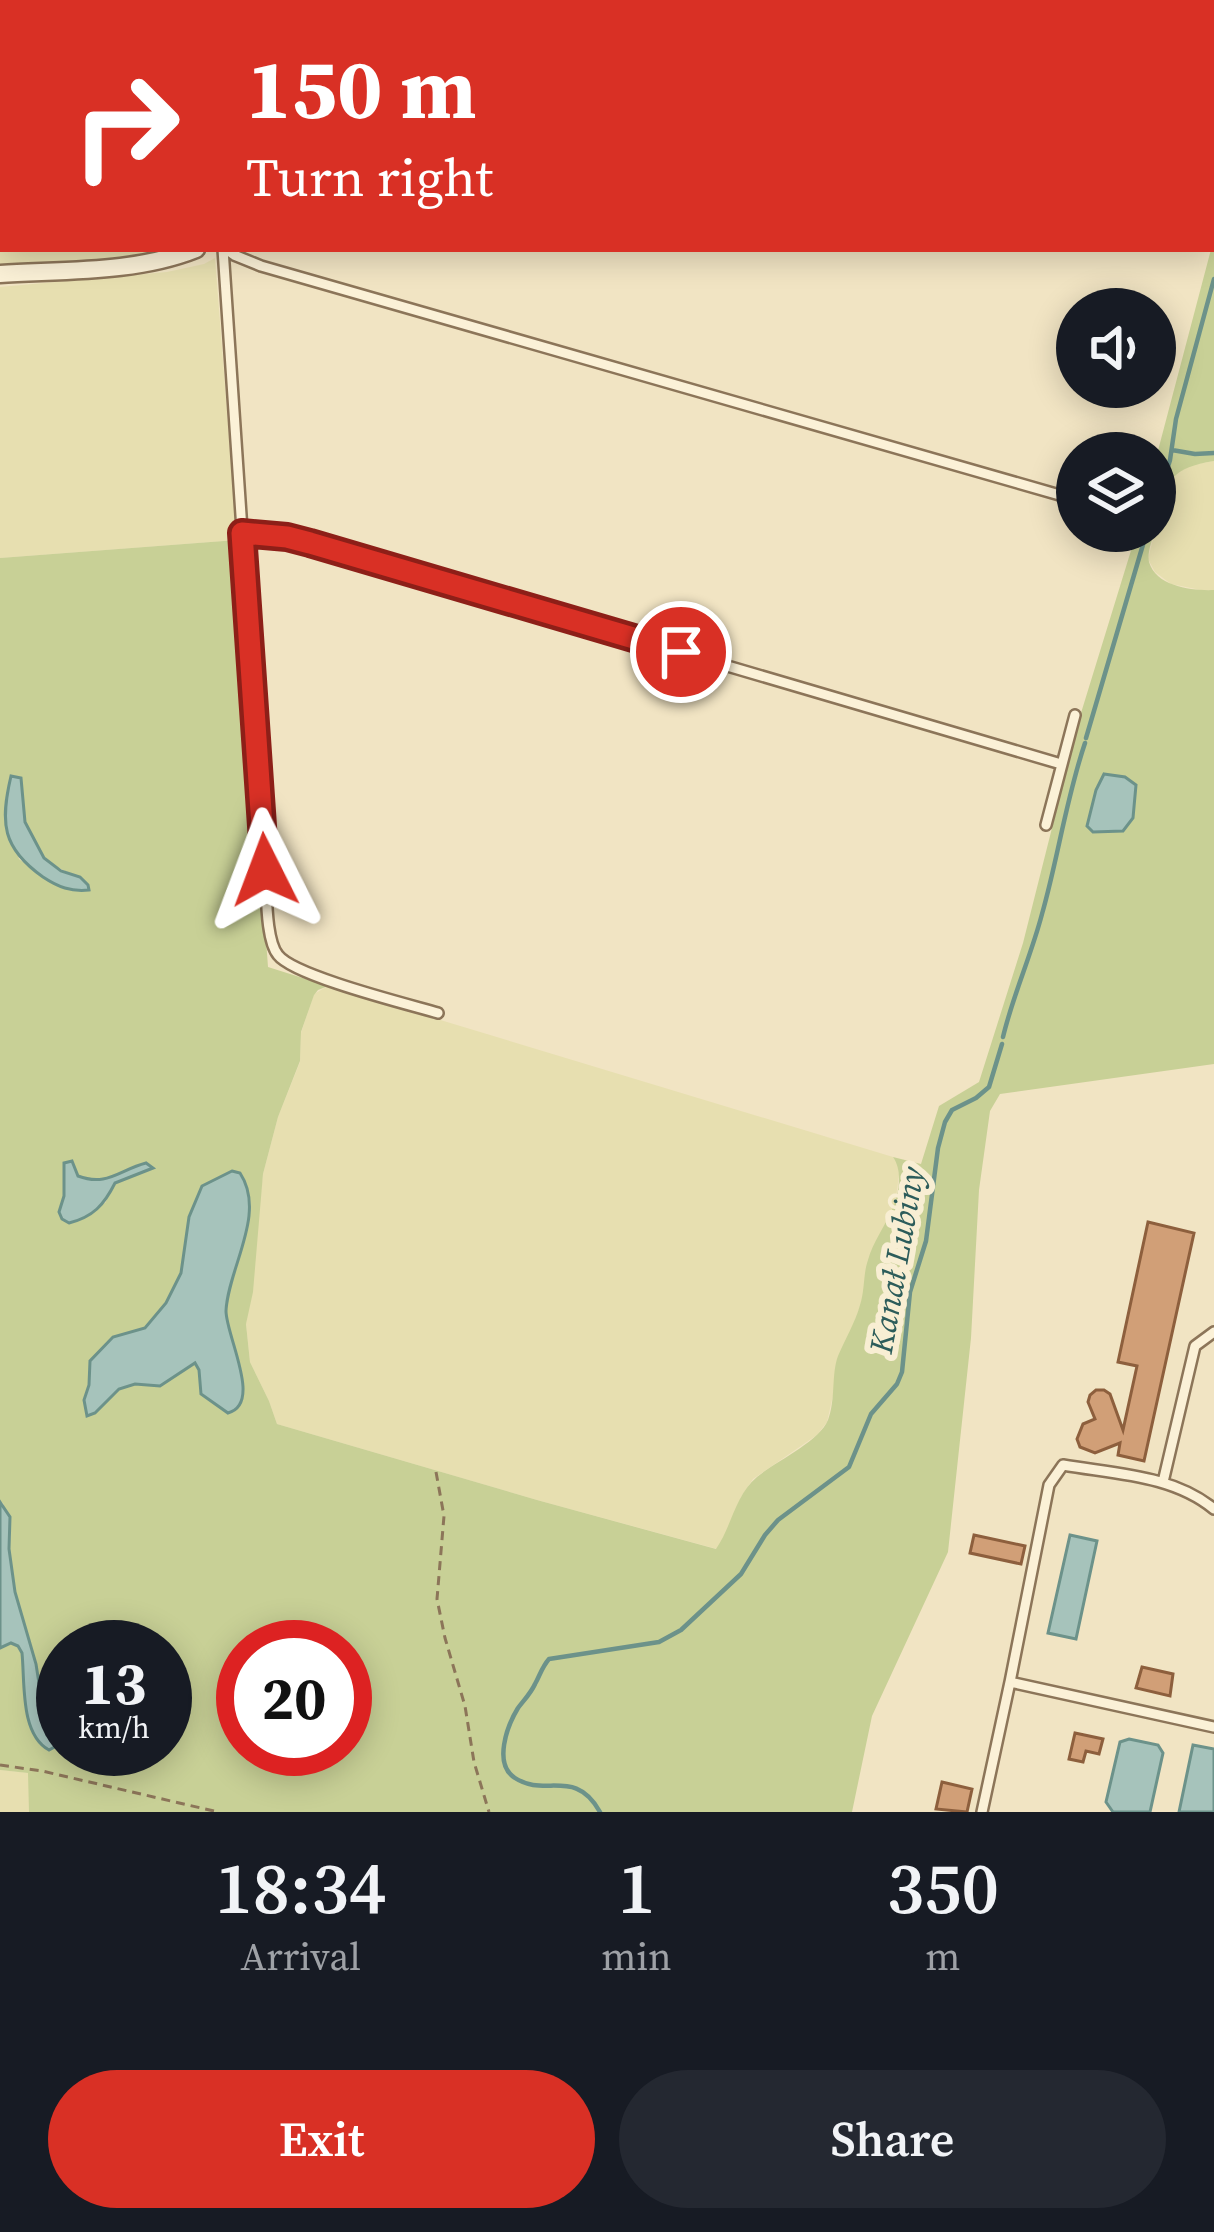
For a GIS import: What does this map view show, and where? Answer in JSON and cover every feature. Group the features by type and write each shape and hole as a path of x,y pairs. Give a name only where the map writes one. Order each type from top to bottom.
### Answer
{"street":[{"path":"0,274 140,263 188,252"}],"lane":[{"path":"225,252 275,970"},
{"path":"231,252 261,266 1056,494"},
{"path":"242,533 310,543 1061,764"},
{"path":"1046,826 1075,715"},
{"path":"274,947 285,961 306,971 439,1013"},
{"path":"1163,1483 1196,1346 1214,1332"},
{"path":"982,1812 1049,1485 1064,1466 1163,1483 1195,1493 1214,1509"},
{"path":"1010,1682 1214,1727"}],"path":[{"path":"436,1472 444,1516 437,1599 489,1812"},
{"path":"0,1765 218,1812"}],"shaded area":[{"path":"0,252 173,252 155,257 0,269"},
{"path":"215,258 237,540 0,558 0,287 167,272"},
{"path":"1214,461 1214,590 1171,584 1155,572 1148,559 1150,552 1176,552 1176,473"},
{"path":"328,986 898,1162 895,1204 852,1330 838,1357 827,1422 817,1435 753,1479 717,1549 277,1424 250,1362 246,1324 263,1174 278,1117 300,1062 301,1033 314,994"},
{"path":"0,1770 29,1773 29,1812 0,1812"}],"green space":[{"path":"1214,252 1214,461 1177,474 1176,432 1163,432 1169,408 1176,408 1176,382"},
{"path":"237,540 268,967 328,986 314,995 301,1032 300,1061 263,1174 246,1324 250,1362 277,1424 716,1549 750,1484 807,1443 828,1420 838,1356 860,1305 870,1253 897,1197 899,1176 893,1157 921,1164 939,1106 979,1082 1023,943 1081,713 1131,552 1150,552 1153,570 1167,582 1214,590 1214,1064 1000,1094 990,1111 948,1552 872,1716 852,1812 29,1812 28,1773 0,1770 0,1648 11,1643 20,1649 36,1735 36,1776 192,1776 192,1620 36,1620 36,1664 15,1592 11,1533 0,1502 0,558","holes":["1104,774 1125,777 1136,785 1133,818 1123,831 1093,832 1095,802","12,776 21,779 23,820 32,842 48,860 80,877 54,884 19,859 5,806","138,1165 151,1169 115,1183 105,1203 59,1212 78,1177 102,1180","249,1197 226,1314 242,1371 201,1394 195,1363 160,1386 135,1384 84,1400 90,1361 113,1337 145,1328 166,1303 181,1273 189,1217"]}],"water":[{"path":"1104,774 1125,777 1136,785 1133,818 1123,831 1093,832 1087,826"},
{"path":"11,776 21,778 25,822 44,858 80,877 89,890 54,884 19,856 5,821"},
{"path":"72,1161 78,1176 88,1179 105,1179 146,1163 153,1168 115,1183 97,1209 69,1223 59,1212 64,1163"},
{"path":"232,1171 240,1173 249,1206 226,1311 243,1383 238,1407 228,1413 201,1394 195,1363 160,1386 135,1384 119,1389 87,1416 84,1400 90,1361 113,1337 145,1328 166,1303 181,1273 189,1217 202,1186"},
{"path":"0,1502 10,1517 15,1592 36,1664 36,1736 24,1693 22,1653 11,1643 0,1648"},
{"path":"1070,1535 1097,1541 1076,1639 1048,1633"},
{"path":"1129,1739 1158,1745 1163,1753 1150,1812 1113,1812 1106,1802 1120,1742"},
{"path":"1193,1745 1214,1749 1214,1812 1179,1812"}],"building":[{"path":"1148,1222 1194,1233 1144,1461 1118,1455 1120,1443 1095,1453 1080,1447 1077,1439 1083,1424 1095,1419 1088,1402 1096,1390 1110,1394 1123,1430 1137,1366 1118,1362"},
{"path":"974,1535 1025,1546 1021,1564 970,1553"},
{"path":"1142,1667 1173,1674 1170,1696 1136,1688"},
{"path":"1075,1733 1103,1739 1099,1754 1086,1751 1083,1762 1069,1759"},
{"path":"942,1782 972,1789 967,1812 936,1809"}],"waterway":[{"name":"Kanał Lubiny","path":"1174,432 1214,279"},
{"path":"1176,451 1214,453"},
{"name":"Kanał Lubiny","path":"1086,738 1141,552"},
{"name":"Kanał Lubiny","path":"1003,1037 1042,914 1085,743"},
{"name":"Kanał Lubiny","path":"600,1812 580,1791 526,1783 508,1772 504,1744 518,1708 549,1659 659,1642 681,1630 741,1574 778,1520 849,1467 871,1414 902,1372 910,1292 926,1241 945,1122 952,1110 989,1087 1002,1044"}],"route":[{"path":"265,870 242,533 310,543 681,652"}]}
